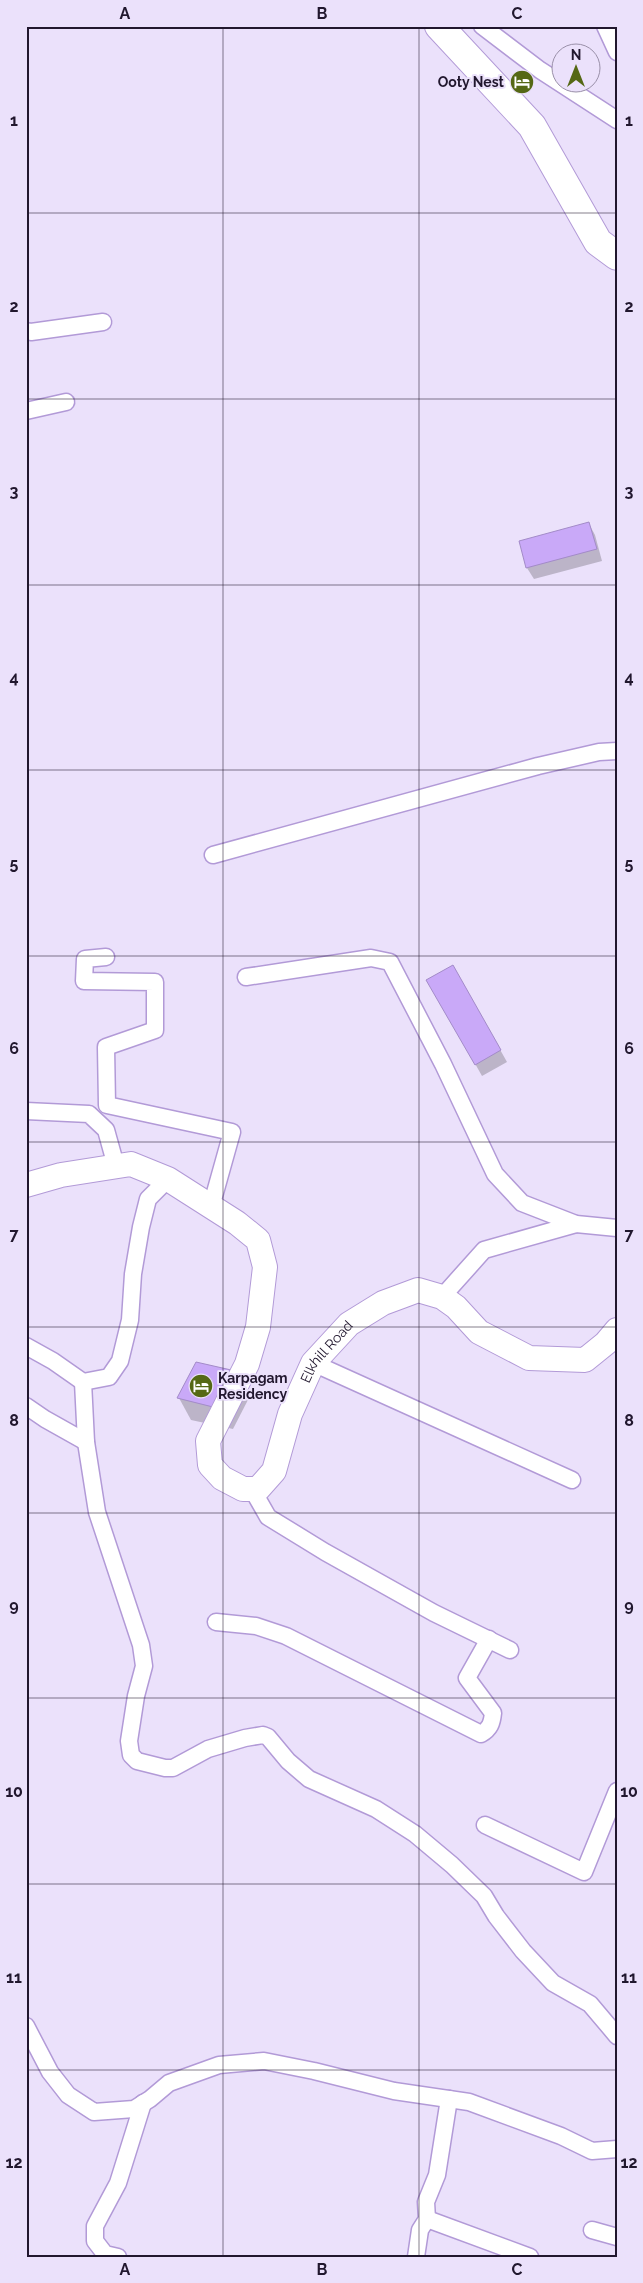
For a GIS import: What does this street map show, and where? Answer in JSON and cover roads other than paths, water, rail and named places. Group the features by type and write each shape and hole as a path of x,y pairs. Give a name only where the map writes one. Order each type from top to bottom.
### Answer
{"highway":[{"path":"439,26 532,126 598,242 617,256"}],"street":[{"path":"482,26 540,70 617,120"},
{"path":"605,26 617,52"},
{"path":"26,330 31,332 103,322"},
{"path":"26,412 66,402"},
{"path":"213,855 538,766 599,752 617,751"},
{"path":"106,957 85,959 84,981 155,982 155,1030 106,1047 107,1105 232,1132 211,1208"},
{"path":"246,977 371,958 390,962 443,1064 495,1174 522,1203 576,1224 617,1228"},
{"path":"26,1111 89,1114 106,1130 116,1166"},
{"path":"26,1185 61,1175 131,1164 168,1179 258,1240 265,1267 258,1327 246,1364 208,1441 210,1465 222,1478 243,1489 252,1489 268,1518 418,1604 510,1650"},
{"path":"26,1346 53,1361 83,1382 109,1377 120,1361 130,1320 133,1274 148,1199 168,1179"},
{"path":"442,1297 484,1250 576,1224"},
{"name":"Elkhill Road","path":"252,1489 258,1489 274,1471 290,1414 313,1363 349,1324 383,1303 418,1290 442,1297 456,1307 479,1332 529,1358 586,1360 606,1344 617,1330"},
{"path":"313,1363 572,1480"},
{"path":"83,1382 86,1442 97,1512 141,1645 144,1666 136,1696 129,1741 131,1755 138,1761 165,1768 173,1768 208,1749 245,1738 263,1735 268,1737 288,1761 309,1778 376,1809 414,1834 452,1865 484,1896 496,1916 523,1951 553,1983 590,2004 617,2036"},
{"path":"26,1406 45,1420 86,1442"},
{"path":"216,1622 256,1626 286,1636 481,1734 488,1730 492,1722 493,1713 467,1678 488,1639"},
{"path":"485,1825 584,1872 617,1791"},
{"path":"26,2026 50,2072 68,2095 94,2112 134,2109 169,2083 218,2065 264,2061 394,2091 469,2102 561,2136 592,2151 617,2149"},
{"path":"416,2257 420,2230 428,2219 426,2202 437,2175 449,2099"},
{"path":"118,2257 105,2254 95,2241 95,2226 118,2183 143,2103"},
{"path":"428,2219 530,2257"},
{"path":"592,2230 617,2237"}],"place":[{"name":"Ooty Nest","path":"522,82"},
{"name":"Karpagam Residency","path":"201,1386"}]}
